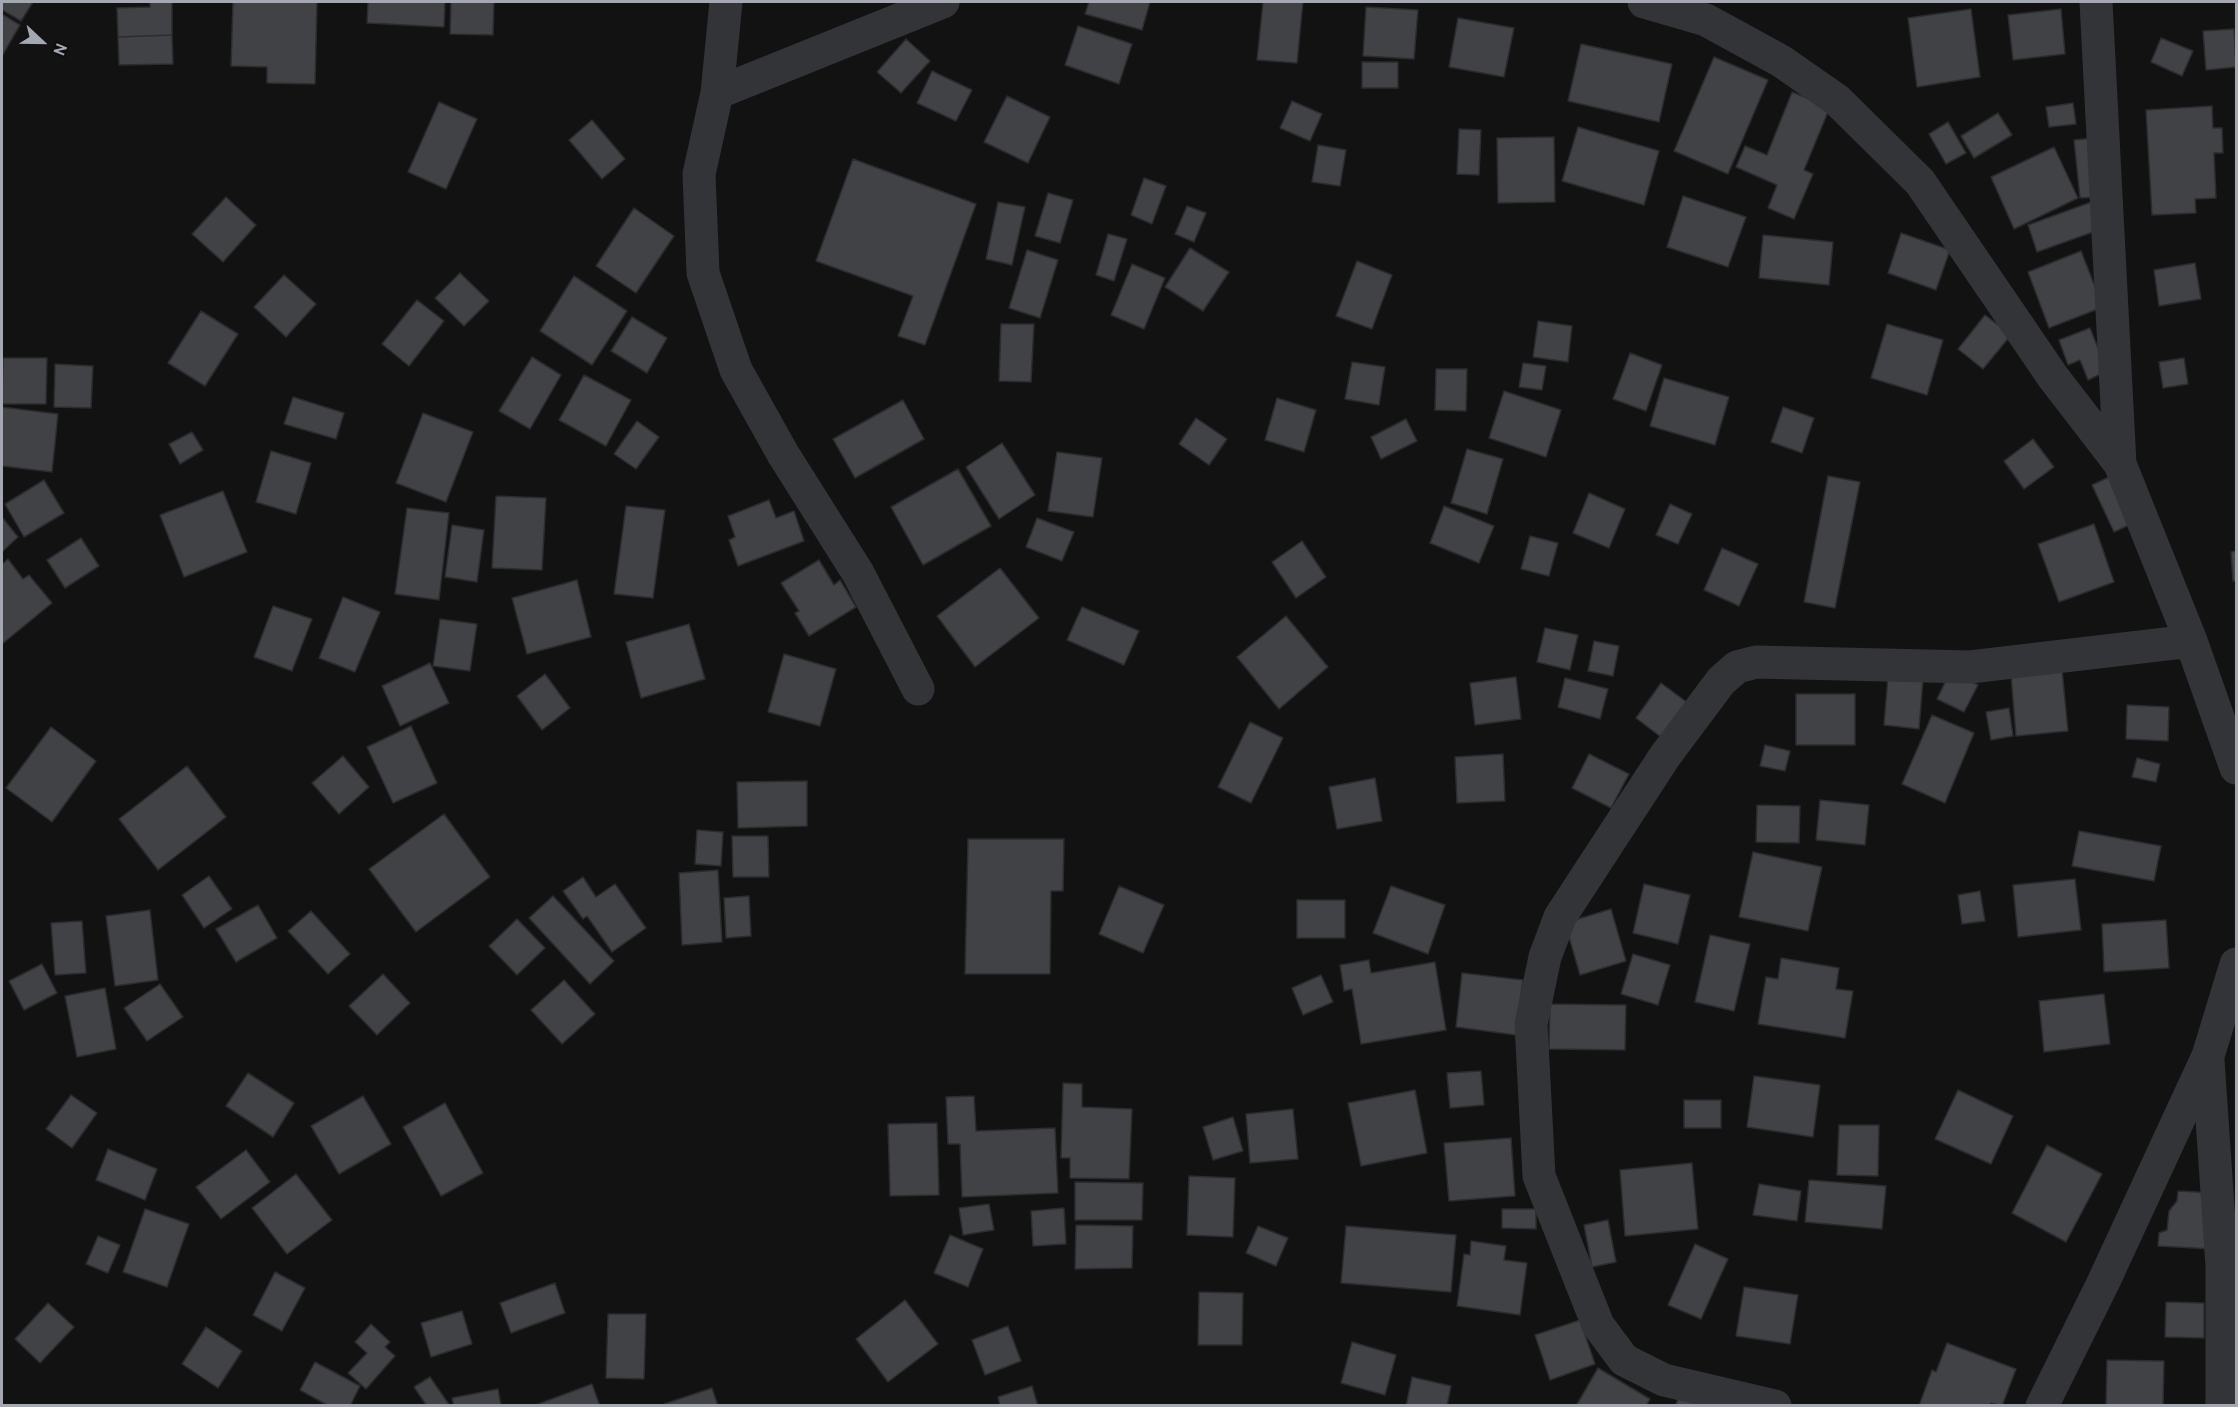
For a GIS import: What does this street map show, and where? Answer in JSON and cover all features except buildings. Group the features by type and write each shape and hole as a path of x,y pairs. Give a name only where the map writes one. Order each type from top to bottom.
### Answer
{"street":[{"path":"726,2 717,93 699,174 703,273 736,370 783,454 858,573 918,689"},
{"path":"717,93 943,2"},
{"path":"1644,2 1706,11 1837,100 1920,182 2053,377 2120,464 2191,640 2236,768"},
{"path":"2096,2 2120,464"},
{"path":"1775,1406 1664,1380 1624,1360 1598,1324 1539,1176 1532,1024 1545,957 1560,917 1665,756 1721,681 1737,667 1756,662 1970,668 2191,640"},
{"path":"2042,1406 2103,1283 2208,1056 2236,964"},
{"path":"2208,1056 2222,1266 2222,1406"}]}
